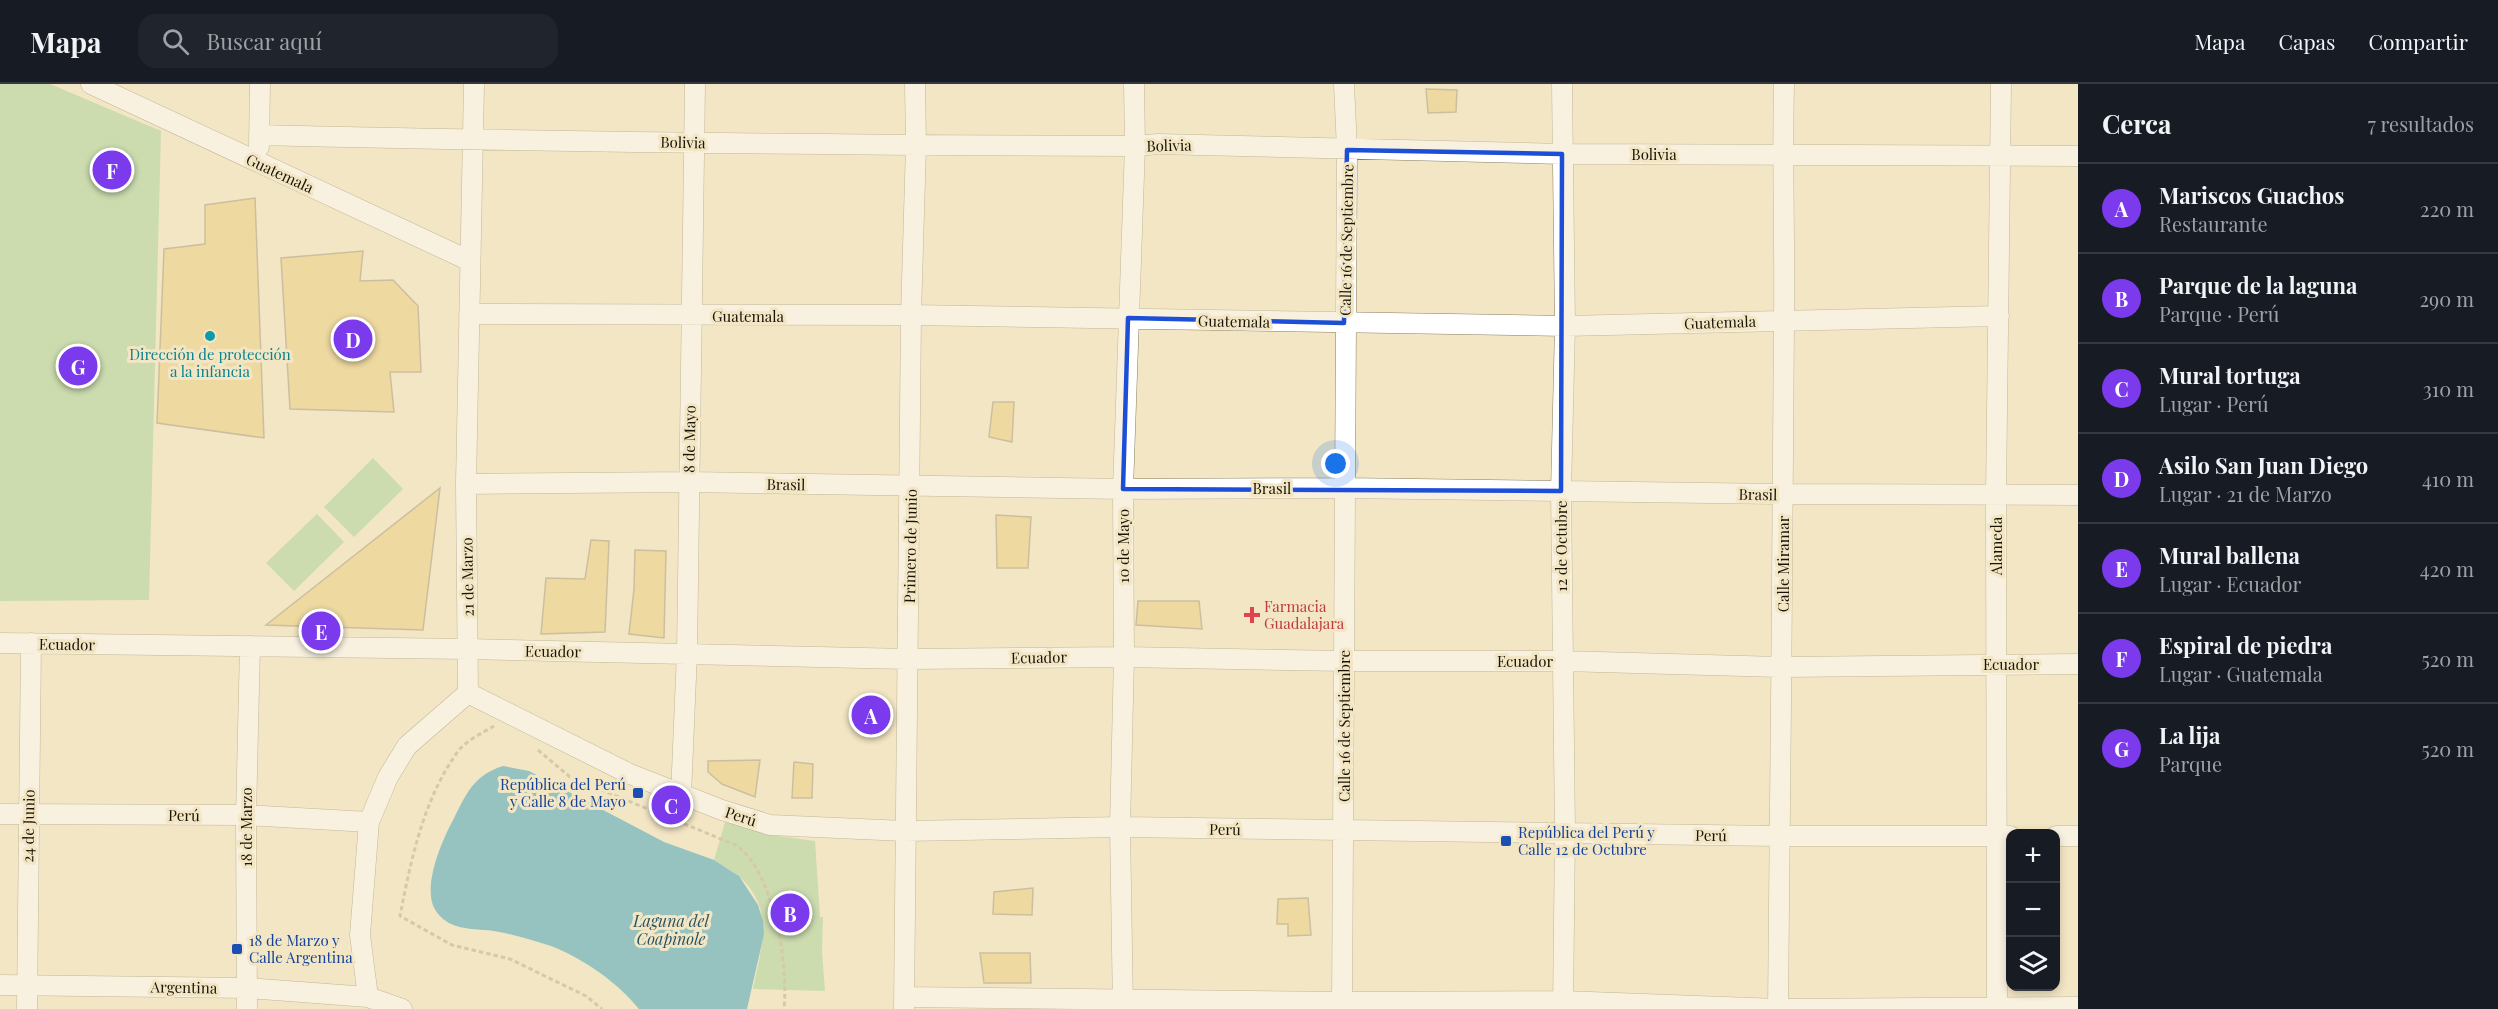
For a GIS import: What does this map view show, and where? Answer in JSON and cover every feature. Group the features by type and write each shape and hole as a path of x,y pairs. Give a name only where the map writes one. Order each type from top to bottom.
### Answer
{"street":[{"name":"Guatemala","path":"91,84 470,261"},
{"path":"260,84 260,163"},
{"name":"21 de Marzo","path":"468,693 466,484 474,84"},
{"name":"8 de Mayo","path":"681,795 687,654 695,84"},
{"name":"Primero de Junio","path":"904,1003 915,84"},
{"name":"10 de Mayo","path":"1123,1004 1120,828 1124,657 1123,489 1135,146 1134,84"},
{"name":"Calle 16 de Septiembre","path":"1342,1005 1345,661 1344,323 1347,150 1344,84"},
{"name":"12 de Octubre","path":"1562,84 1565,326 1561,491 1565,833 1563,1005"},
{"name":"Calle Miramar","path":"1778,1009 1783,667 1785,320 1782,155 1784,84"},
{"name":"Alameda","path":"1997,1008 2004,836 1996,664 1998,156 2001,84"},
{"name":"Bolivia","path":"259,135 916,145 1135,146 1158,144 1562,154 2078,156"},
{"name":"Guatemala","path":"469,314 911,315 1565,326 1999,316"},
{"name":"Brasil","path":"466,484 688,482 1123,489 1344,488 1783,494 2078,495"},
{"name":"24 de Junio","path":"27,1009 31,643"},
{"name":"Ecuador","path":"0,644 468,649 908,659 1124,657 1345,661 1562,661 1783,667 2078,664"},
{"name":"18 de Marzo","path":"247,1009 246,815 250,646"},
{"path":"402,1009 368,997 360,935 369,822 388,777 407,746 468,693"},
{"name":"Perú","path":"468,693 630,774 681,795 770,825 905,831 1120,828 1779,836 2004,836"},
{"name":"Perú","path":"0,814 246,815 369,822"},
{"path":"2060,836 2078,836"},
{"name":"Argentina","path":"0,985 247,988 368,997"},
{"path":"904,1003 1563,1005 1778,1009 2078,1006"}],"path":[{"path":"500,722 460,748 432,797 417,842 400,916 452,945 510,959 586,996 602,1009"},
{"path":"531,744 570,777 738,846 753,863 769,897 782,955 784,1009"}],"highlighted area":[{"path":"1347,150 1562,154 1561,491 1123,489 1128,318 1344,323"}],"green space":[{"path":"0,84 50,84 161,131 149,600 0,601"},
{"path":"373,458 403,489 354,537 324,507"},
{"path":"317,514 344,542 294,591 266,563"},
{"path":"726,819 764,834 815,841 820,917 823,917 822,952 825,991 753,989 762,944 761,914 757,900 749,887 734,873 714,860"}],"water":[{"name":"Laguna del Coapinole","path":"503,766 529,771 664,842 714,860 739,876 758,905 764,934 747,1009 639,1009 610,981 563,951 508,934 460,927 440,916 432,903 431,881 445,836 469,790 483,776"}],"building":[{"path":"1426,89 1457,90 1456,112 1428,113"},
{"name":"Dirección de protección a la infancia","path":"255,198 264,438 157,423 164,249 205,244 205,205"},
{"path":"363,251 360,281 393,280 418,306 421,372 390,372 394,412 290,409 281,258"},
{"path":"993,402 1014,402 1012,442 989,437"},
{"path":"440,488 423,630 266,625"},
{"path":"996,515 1031,517 1028,568 997,568"},
{"path":"591,540 609,541 605,632 541,634 546,578 585,579"},
{"path":"635,550 666,551 664,638 629,634"},
{"path":"1138,601 1199,601 1202,629 1136,625"},
{"path":"760,760 755,797 722,784 708,772 708,761"},
{"path":"794,762 813,764 812,798 792,798"},
{"path":"1033,888 1032,915 993,914 994,892"},
{"path":"1308,898 1311,935 1288,936 1288,924 1277,924 1278,899"},
{"path":"980,953 1030,953 1031,983 984,983"}],"place":[{"name":"Espiral de piedra","path":"112,170"},
{"name":"Dirección de protección a la infancia","path":"210,336"},
{"name":"Asilo San Juan Diego","path":"353,339"},
{"name":"La lija","path":"78,366"},
{"name":"Farmacia Guadalajara","path":"1252,615"},
{"name":"Mural ballena","path":"321,631"},
{"name":"Mariscos Guachos","path":"871,715"},
{"name":"República del Perú y Calle 8 de Mayo","path":"638,793"},
{"name":"Mural tortuga","path":"671,805"},
{"name":"República del Perú y Calle 12 de Octubre","path":"1506,841"},
{"name":"Parque de la laguna","path":"790,913"},
{"name":"18 de Marzo y Calle Argentina","path":"237,949"}]}
